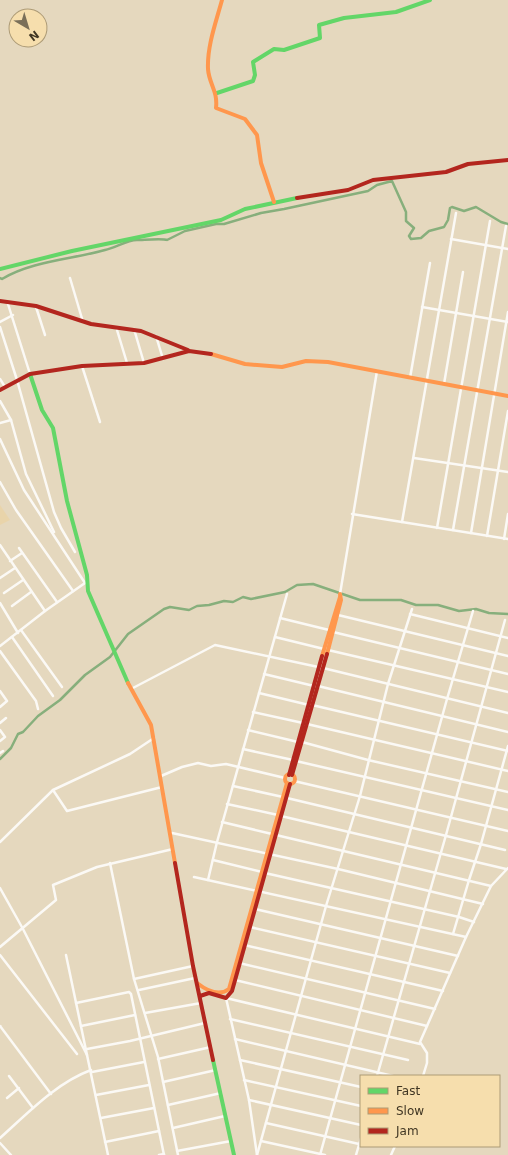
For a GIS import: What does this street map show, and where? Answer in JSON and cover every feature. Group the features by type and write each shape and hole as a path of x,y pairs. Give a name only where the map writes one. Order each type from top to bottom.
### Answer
{"street":[{"path":"222,0 210,48 208,71 217,93 217,110 236,114 245,119 257,135 261,163 274,202"},
{"path":"217,93 232,89 235,85 252,81 255,75 253,62 274,49 284,50 320,38 319,25 344,18 396,12 430,0"},
{"path":"0,269 72,251 221,220 245,210 274,202 348,190 373,180 446,172 468,164 508,160"},
{"path":"402,522 456,213"},
{"path":"437,528 490,221"},
{"path":"453,530 506,226"},
{"path":"451,239 508,250"},
{"path":"410,379 430,263"},
{"path":"444,385 463,272"},
{"path":"70,278 83,322"},
{"path":"0,301 3,303 36,306 83,322 134,330 156,336 188,351 203,352 245,364 282,367 306,361 328,362 410,379 508,396"},
{"path":"8,303 42,410 53,428 67,501 87,575 86,582 88,591 130,689 151,725 172,833 173,849 196,978 234,1155"},
{"path":"36,306 45,335"},
{"path":"422,307 507,322"},
{"path":"471,533 508,312"},
{"path":"0,322 13,315"},
{"path":"0,327 17,380 54,512 61,528 75,552"},
{"path":"116,330 127,364"},
{"path":"134,330 144,363"},
{"path":"156,336 163,359"},
{"path":"0,390 30,374 82,366 144,363 188,351"},
{"path":"82,366 100,422"},
{"path":"332,631 340,595 340,584 377,371"},
{"path":"0,379 5,387"},
{"path":"0,400 11,420 26,474 53,532"},
{"path":"488,536 508,411"},
{"path":"0,423 11,420"},
{"path":"0,439 21,484 86,582"},
{"path":"414,458 508,472"},
{"path":"0,482 16,510 72,592"},
{"path":"352,514 508,539"},
{"path":"504,538 508,514"},
{"path":"53,532 61,528"},
{"path":"0,545 45,611"},
{"path":"19,548 57,602"},
{"path":"10,561 22,553"},
{"path":"0,578 15,568"},
{"path":"4,593 23,580"},
{"path":"0,646 57,602 86,582"},
{"path":"12,606 31,592"},
{"path":"208,880 222,822 270,657 286,594"},
{"path":"294,781 291,775 326,649 338,615 342,600 340,595"},
{"path":"0,604 18,633"},
{"path":"257,1155 326,906 360,796 368,760 380,721 388,684 412,609"},
{"path":"320,1154 374,956 391,902 447,699 474,611"},
{"path":"410,614 508,638"},
{"path":"338,615 508,656"},
{"path":"280,618 508,674"},
{"path":"376,1075 418,927 462,780 506,620"},
{"path":"21,630 62,687"},
{"path":"12,637 53,696"},
{"path":"275,638 508,692"},
{"path":"130,689 215,645 321,668 508,713"},
{"path":"0,651 36,701 38,708"},
{"path":"264,674 508,732"},
{"path":"0,691 7,702 0,707"},
{"path":"259,693 507,750"},
{"path":"253,712 508,771"},
{"path":"0,723 6,718"},
{"path":"0,730 4,737 0,741"},
{"path":"248,730 426,774 462,780 508,792"},
{"path":"0,842 53,790 130,754 154,738"},
{"path":"453,934 474,862 481,844 508,746"},
{"path":"243,749 508,810"},
{"path":"161,776 194,763 211,766 226,764 285,778 291,775"},
{"path":"197,983 208,991 224,993 228,990 285,798 288,784 285,778"},
{"path":"288,784 294,781 508,831"},
{"path":"232,786 505,850"},
{"path":"53,790 67,811 163,787"},
{"path":"227,804 474,862 508,868"},
{"path":"222,822 491,886"},
{"path":"172,833 338,868 396,884 464,898 483,904"},
{"path":"0,948 56,900 53,885 110,864 173,849"},
{"path":"213,860 333,887 424,910 459,917 474,922"},
{"path":"110,864 134,979 139,990 158,1058 178,1155"},
{"path":"420,1044 466,937 491,886 508,868"},
{"path":"194,877 466,937"},
{"path":"0,888 23,929 90,1061"},
{"path":"226,998 230,994 235,980 255,909 258,891"},
{"path":"255,909 458,956"},
{"path":"250,927 450,973"},
{"path":"244,945 442,991"},
{"path":"0,955 77,1054"},
{"path":"66,955 90,1061 108,1155"},
{"path":"239,963 306,977 364,993 435,1009"},
{"path":"134,979 194,966"},
{"path":"139,990 196,978"},
{"path":"235,980 427,1026"},
{"path":"76,1003 129,992 131,994 164,1155 159,1155"},
{"path":"200,996 209,993 420,1044 426,1049 428,1058 423,1075"},
{"path":"226,998 249,1100 257,1155"},
{"path":"145,1012 202,1002"},
{"path":"82,1026 135,1015"},
{"path":"230,1018 408,1060"},
{"path":"87,1049 139,1039 206,1023"},
{"path":"0,1026 51,1094"},
{"path":"235,1039 389,1075"},
{"path":"158,1058 212,1047"},
{"path":"240,1060 340,1081 360,1087"},
{"path":"0,1138 33,1108 76,1076 91,1071 144,1062"},
{"path":"163,1082 216,1070"},
{"path":"9,1076 33,1108"},
{"path":"244,1080 360,1106"},
{"path":"96,1095 149,1085"},
{"path":"7,1098 19,1088"},
{"path":"168,1105 221,1093"},
{"path":"249,1100 360,1125"},
{"path":"101,1118 154,1108"},
{"path":"173,1128 226,1116"},
{"path":"266,1123 359,1144"},
{"path":"105,1142 159,1131"},
{"path":"178,1151 231,1140"},
{"path":"262,1141 325,1155"},
{"path":"356,1155 360,1141"},
{"path":"0,1143 11,1155"}],"shaded area":[{"path":"0,505 10,520 0,525"}],"waterway":[{"path":"0,278 2,279 13,273 39,264 113,248 129,241 153,239 167,240 185,231 216,224 224,224 261,213 368,191 377,185 392,181 406,212 406,221 414,228 409,236 411,239 421,238 429,231 444,227 448,220 450,208 452,207 464,211 476,207 501,222 508,224"},
{"path":"0,759 11,748 18,734 23,732 38,716 60,700 85,675 110,657 128,634 164,609 170,607 189,610 197,606 209,605 224,601 233,602 243,597 251,599 285,592 297,585 313,584 360,600 401,600 416,605 438,605 459,611 476,609 489,613 508,614"}],"traffic: fast":[{"path":"217,93 253,81 255,75 253,62 274,49 284,50 320,38 319,25 344,18 396,12 430,0"},
{"path":"0,269 72,251 221,220 245,209 297,198"},
{"path":"30,374 42,410 53,428 67,501 87,575 88,591 128,683"},
{"path":"213,1060 234,1155"}],"traffic: slow":[{"path":"222,0 212,34 208,60 210,79 216,97 216,108 245,119 257,135 261,163 274,202"},
{"path":"211,354 245,364 282,367 306,361 328,362 508,396"},
{"path":"327,654 341,600 340,594"},
{"path":"322,656 340,597"},
{"path":"128,683 151,725 175,863"},
{"path":"290,774 295,779 290,784 285,779 290,774"},
{"path":"197,983 213,992 221,992 229,989 287,783"}],"traffic: jam":[{"path":"297,198 348,190 373,180 446,172 468,164 508,160"},
{"path":"0,301 36,306 91,324 141,331 188,350"},
{"path":"0,390 30,374 82,366 144,363 189,351 211,354"},
{"path":"292,775 327,654"},
{"path":"289,775 322,656"},
{"path":"200,996 209,993 226,998 232,991 290,784"},
{"path":"175,863 193,966 213,1060"}]}
